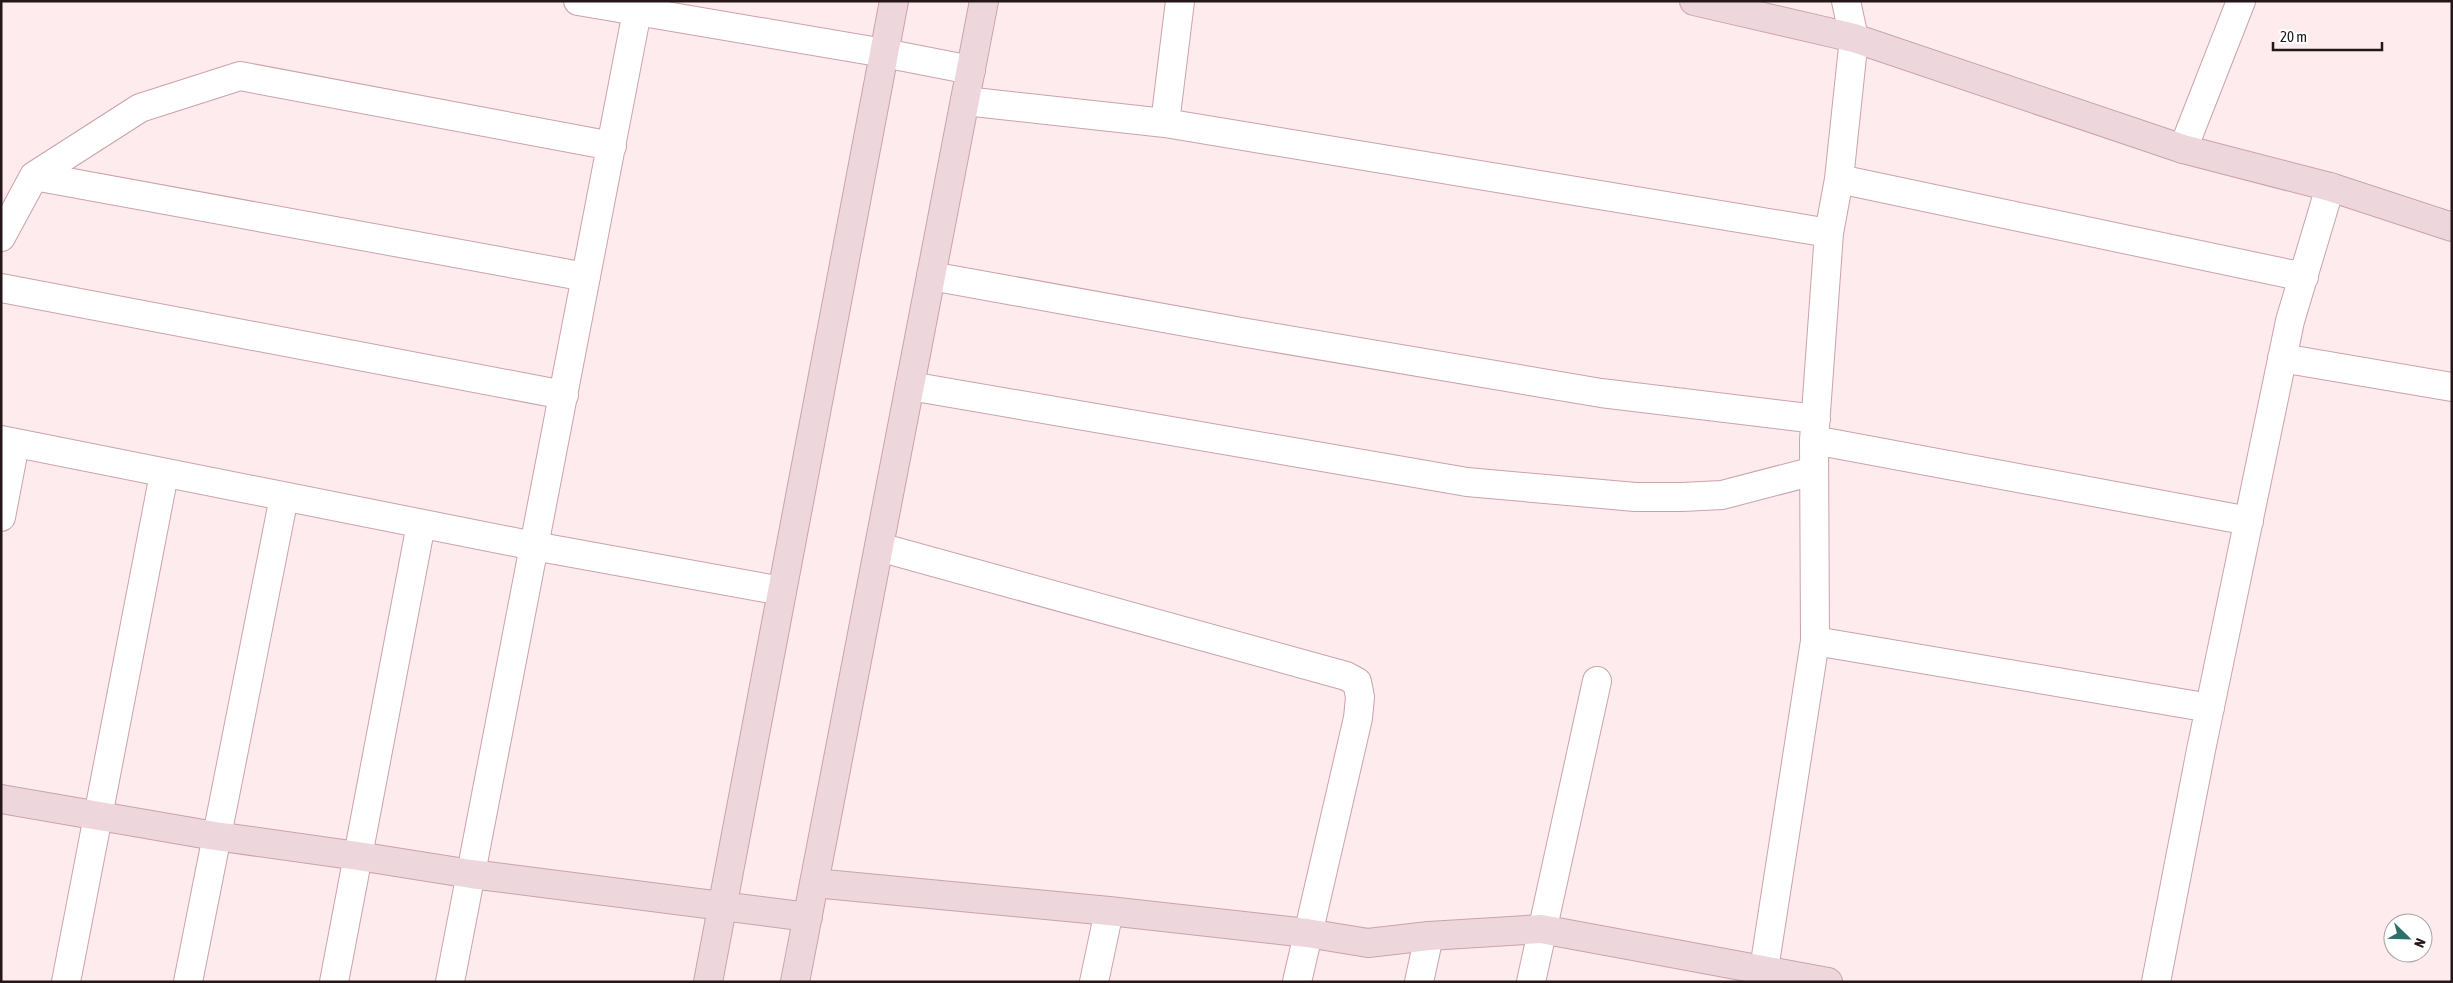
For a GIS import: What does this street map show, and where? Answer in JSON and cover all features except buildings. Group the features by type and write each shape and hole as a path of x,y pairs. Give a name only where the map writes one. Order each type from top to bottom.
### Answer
{"street":[{"path":"578,1 638,6 971,70"},
{"path":"708,982 894,1"},
{"path":"795,982 984,1"},
{"path":"1165,124 1180,1"},
{"path":"1694,1 1854,38 2184,149 2330,187 2452,226"},
{"path":"1764,975 1815,641 1815,430 1829,233 1839,179 1854,38 1846,1"},
{"path":"2184,149 2242,1"},
{"path":"450,982 638,6"},
{"path":"1,237 34,176 140,108 240,76 612,146"},
{"path":"965,100 1165,124 1829,233"},
{"path":"34,176 586,277"},
{"path":"1839,179 2304,277"},
{"path":"2156,982 2210,708 2290,321 2330,187"},
{"path":"931,276 1240,332 1815,430 2249,521"},
{"path":"1,288 564,395"},
{"path":"2282,358 2452,387"},
{"path":"910,386 1487,484 1635,497 1682,497 1722,495 1814,471"},
{"path":"1,517 8,442 534,546 782,591"},
{"path":"66,982 164,474"},
{"path":"188,982 215,836 284,497"},
{"path":"334,982 421,524"},
{"path":"879,547 1339,674 1358,682 1360,697 1358,718 1307,933 1298,982"},
{"path":"1815,641 2210,708"},
{"path":"1531,982 1541,929 1597,681"},
{"path":"1,799 215,836 471,874 808,917"},
{"path":"814,883 1108,911 1307,933 1368,943 1429,936 1541,929 1764,975 1828,982"},
{"path":"1094,982 1108,911"},
{"path":"1419,982 1429,936"}]}
